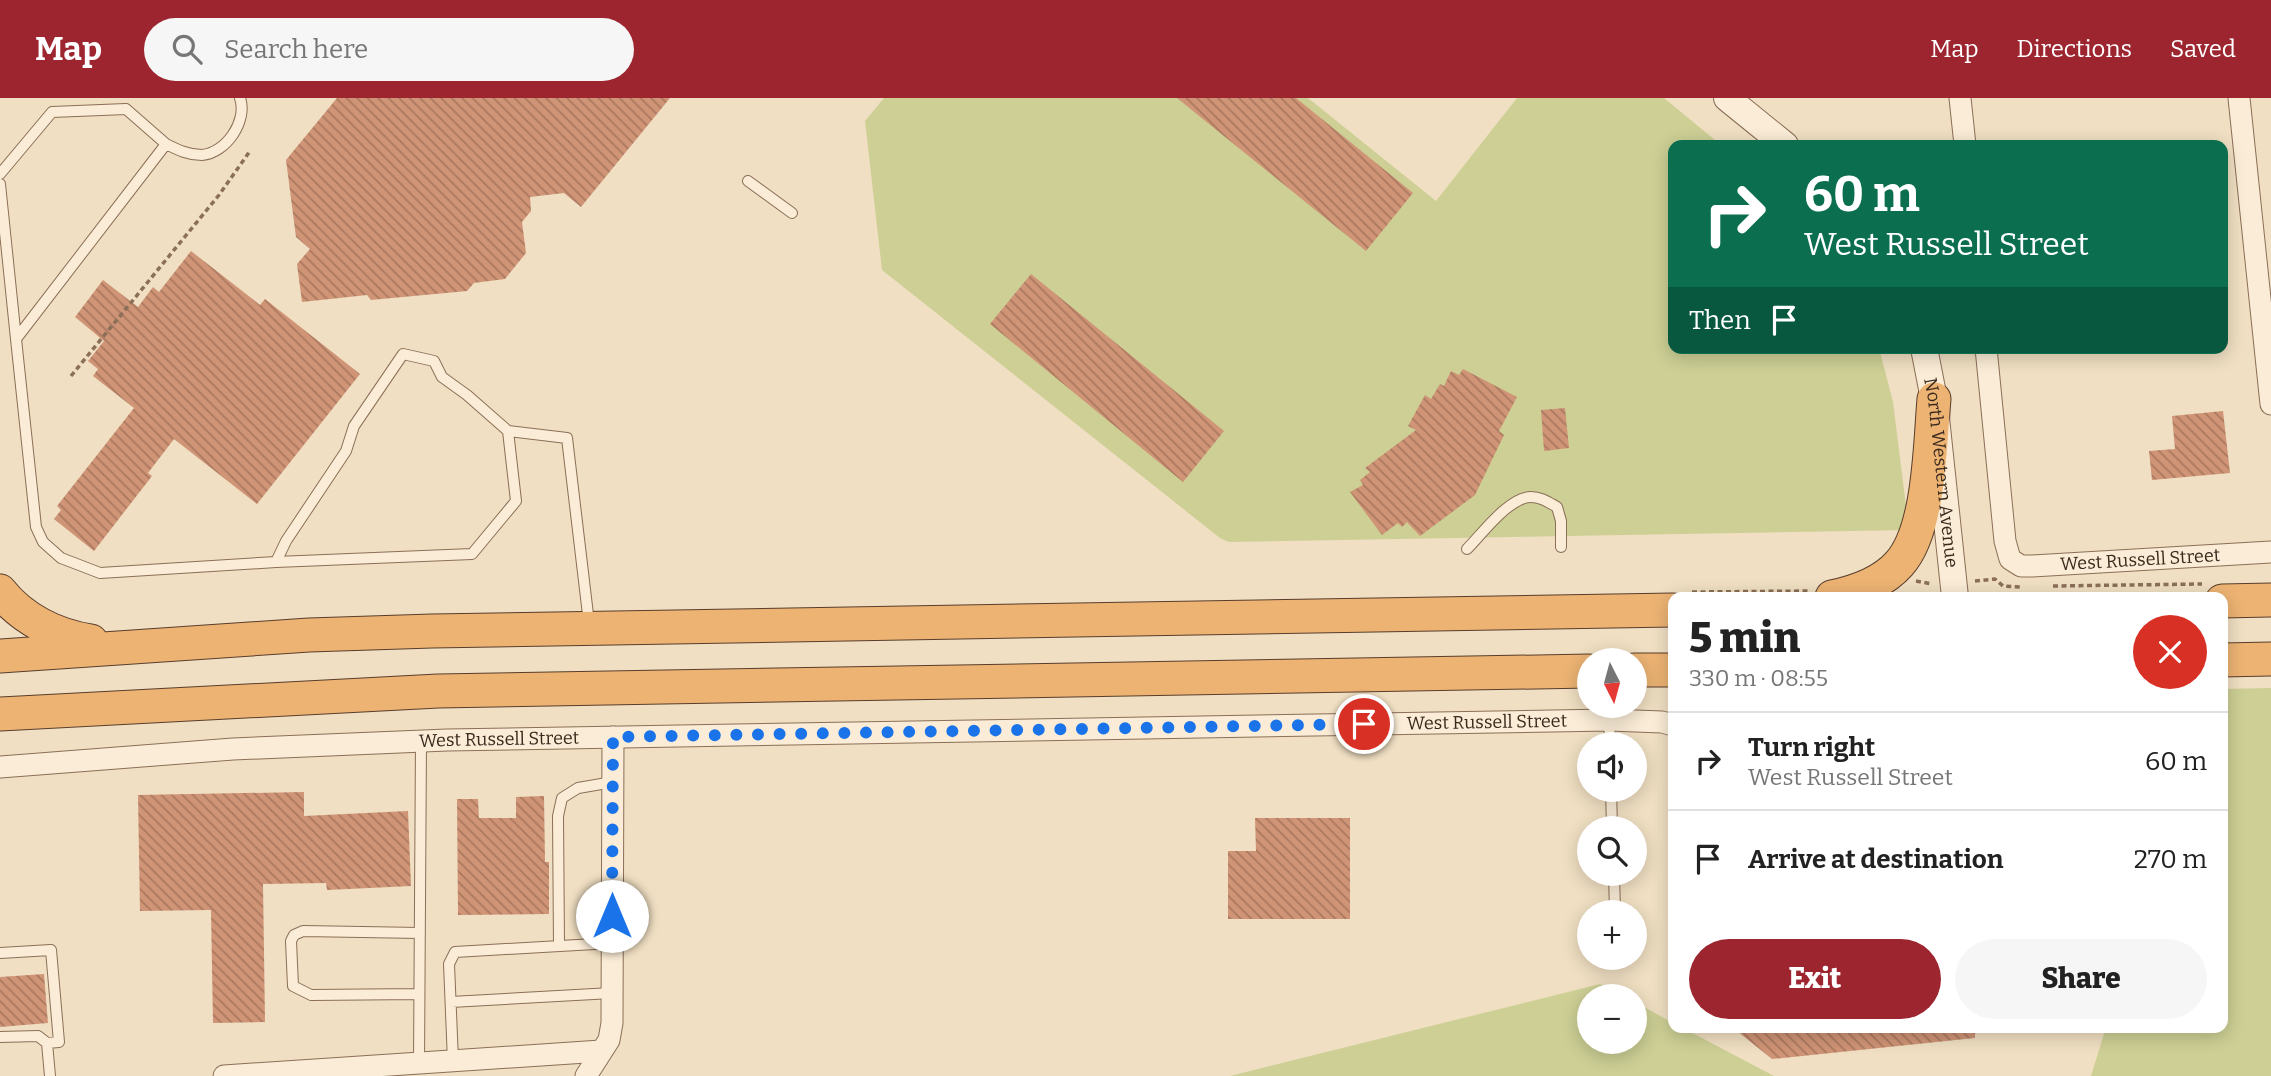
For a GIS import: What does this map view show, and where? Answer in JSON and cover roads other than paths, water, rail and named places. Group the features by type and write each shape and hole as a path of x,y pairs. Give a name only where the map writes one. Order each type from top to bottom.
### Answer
{"highway":[{"path":"1849,592 1882,578 1898,565 1910,545 1920,522 1923,505 1934,399"},
{"path":"0,591 23,614 60,634 139,646"},
{"path":"2228,601 2271,600"},
{"path":"0,656 309,635 1668,610"},
{"path":"2228,660 2271,659"},
{"path":"0,715 438,691 1577,671"}],"street":[{"path":"1960,98 1964,140"},
{"path":"2239,98 2271,404"},
{"path":"1735,100 1779,140"},
{"name":"North Western Avenue","path":"1925,354 1934,399 1954,592"},
{"name":"West Russell Street","path":"1987,354 2010,559 2021,566 2032,566 2271,552"},
{"name":"West Russell Street","path":"0,767 233,749 613,737 1609,720 1668,724"},
{"path":"586,1076 609,1040 612,993 613,737"},
{"path":"224,1076 601,1051"}],"lane":[{"path":"0,174 52,112 126,108 166,144 185,154 205,155 226,143 239,126 242,103 240,98"},
{"path":"16,339 166,144"},
{"path":"748,181 792,212"},
{"path":"0,184 36,527 43,542 61,558 100,573 472,554 516,501 508,431"},
{"path":"276,562 286,541 346,451 354,426 403,354 434,361 442,377 467,394 508,431 567,438 589,628"},
{"path":"1467,549 1511,503 1528,497 1543,499 1557,507 1561,521 1561,547"},
{"path":"1609,720 1610,732"},
{"path":"419,1063 421,742"},
{"path":"559,946 558,816 562,798 578,788 613,782"},
{"path":"419,995 311,995 301,992 293,986 291,941 294,935 303,931 420,933"},
{"path":"453,1061 449,964 455,952 612,943"},
{"path":"0,953 51,950 59,1042 47,1043 38,1037 0,1037"},
{"path":"451,1002 612,993"},
{"path":"47,1043 50,1076"}]}
